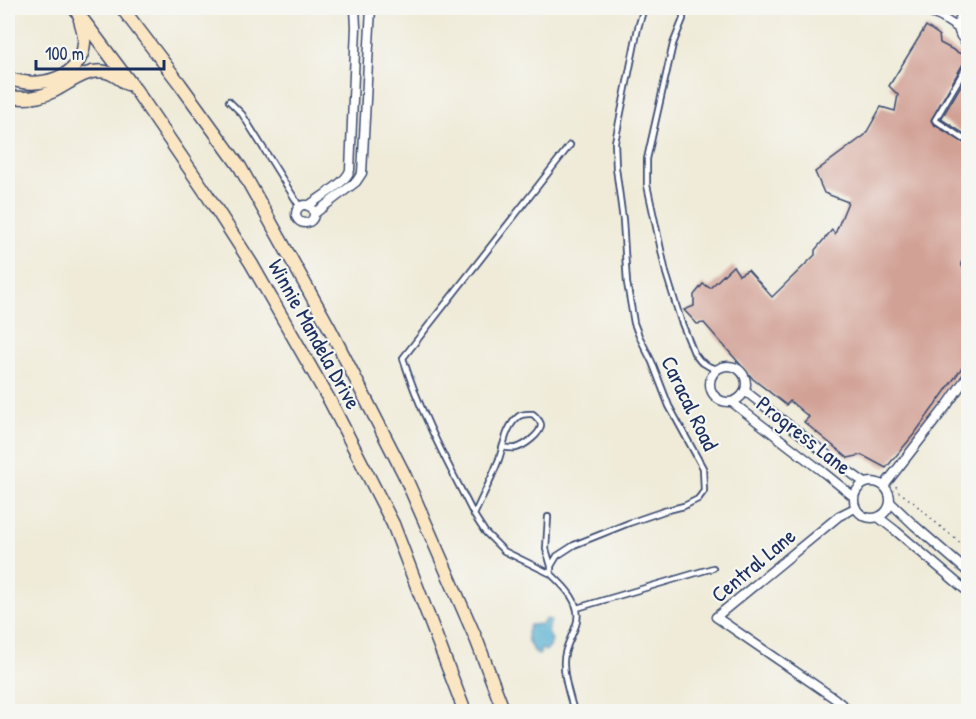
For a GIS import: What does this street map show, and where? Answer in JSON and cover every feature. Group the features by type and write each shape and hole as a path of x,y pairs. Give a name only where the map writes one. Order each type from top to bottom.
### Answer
{"main road":[{"name":"Winnie Mandela Drive","path":"124,8 240,167 330,329 404,474 477,641 504,711"},
{"name":"Winnie Mandela Drive","path":"75,9 135,89 204,190 251,263 331,403 393,524 465,711"},
{"path":"8,78 24,83 50,81 76,65 81,58 85,41 81,22 75,9"},
{"path":"8,96 36,97 51,92 87,73 100,71 115,75 135,89"}],"street":[{"path":"307,209 347,177 350,170 355,8"},
{"path":"307,209 356,182 362,173 371,8"},
{"path":"918,8 941,17 958,28"},
{"path":"965,8 958,28 962,38 969,44"},
{"path":"723,366 731,366 739,369 744,375 747,383 746,391 733,403 717,400 711,393 709,385 711,377 715,370 719,369 723,366"},
{"path":"884,486 969,375"},
{"name":"Progress Lane","path":"746,391 865,483"},
{"name":"Progress Lane","path":"733,403 854,497"},
{"path":"875,482 884,486 890,496 886,511 878,517 862,515 855,508 854,497 860,486 865,483 875,482"},
{"path":"890,501 969,572"},
{"name":"Central Lane","path":"851,711 716,617 839,516 855,508"},
{"path":"878,517 969,592"}],"lane":[{"name":"Caracal Road","path":"551,566 557,556 574,545 629,523 684,506 698,498 704,491 703,468 669,406 639,336 634,322 627,282 615,142 638,28 643,11 649,8"},
{"name":"Caracal Road","path":"680,8 683,11 683,19 673,44 647,159 647,185 666,273 681,321 694,353 700,361 719,369"},
{"path":"968,142 934,120 969,64"},
{"path":"229,100 242,114 307,209"},
{"path":"570,145 403,358 410,383 449,467 484,531 504,551 551,574 566,588 577,608 576,624 564,660 567,688 574,711"},
{"path":"474,515 499,458 502,447 510,428 518,417 524,414 533,414 539,419 541,425 533,438 517,448 502,447"},
{"path":"548,517 546,549 551,574"},
{"path":"577,608 712,568"}],"path":[{"path":"893,475 898,491 969,551"}],"water":[{"path":"546,619 551,620 548,632 552,640 550,647 545,651 541,648 538,655 530,645 527,633 530,625 542,624"}],"building":[{"path":"926,26 939,35 940,43 961,54 969,50 969,60 964,62 931,120 933,124 969,146 969,259 961,263 963,268 969,271 969,358 915,433 886,468 862,455 848,458 804,422 809,417 790,401 786,405 753,379 704,323 697,324 684,310 694,306 694,295 703,284 710,288 733,266 739,275 748,270 772,297 815,255 815,250 832,230 835,234 848,202 824,193 815,172 865,135 881,107 895,111 898,95 889,86"},
{"path":"969,72 969,137 941,119"}]}
